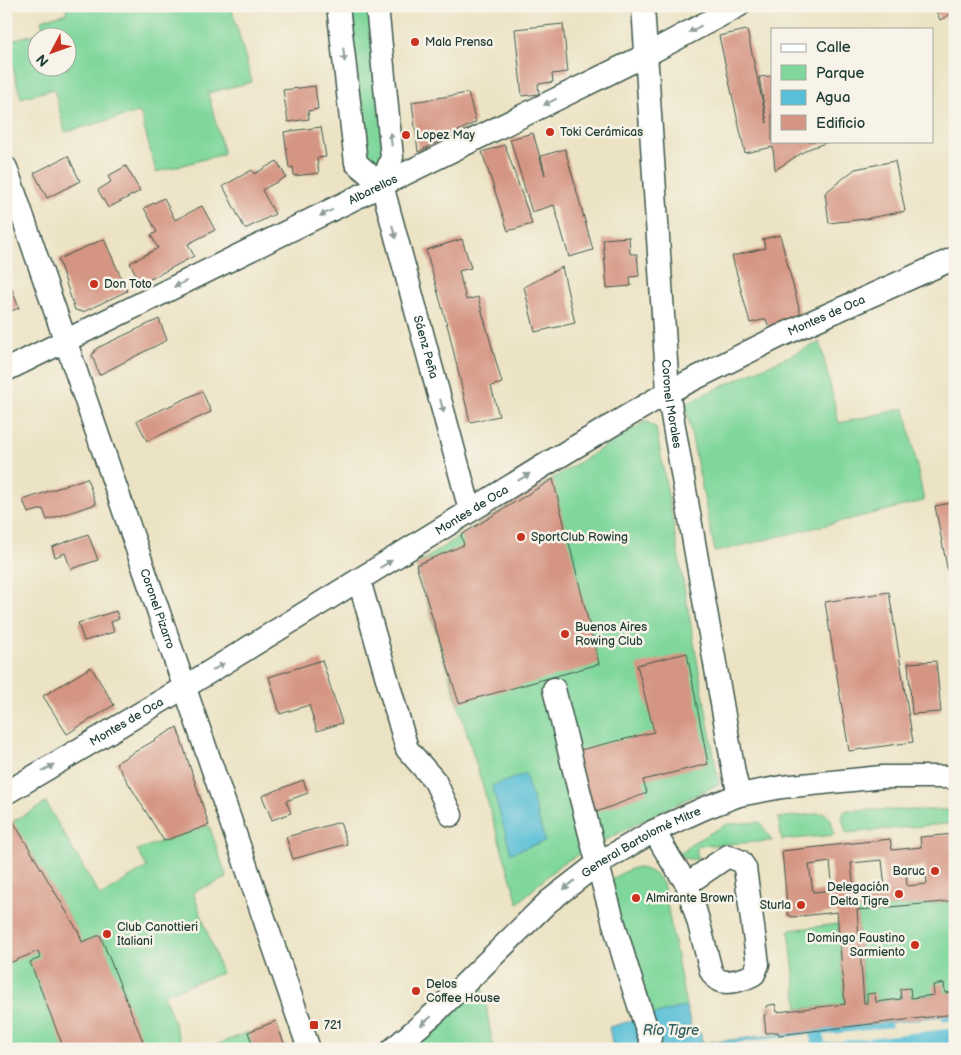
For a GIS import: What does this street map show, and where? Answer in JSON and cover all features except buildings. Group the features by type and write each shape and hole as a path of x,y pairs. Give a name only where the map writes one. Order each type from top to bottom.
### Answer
{"street":[{"path":"338,6 356,163 382,185 392,157 377,6"},
{"name":"Coronel Morales","path":"643,6 668,392 739,795"},
{"name":"Albarellos","path":"6,370 646,55 738,6"},
{"name":"Coronel Pizarro","path":"6,168 309,1049"},
{"name":"Sáenz Peña","path":"382,185 470,510"},
{"name":"Montes de Oca","path":"6,793 360,580 470,510 668,392 778,337 955,258"},
{"path":"360,580 407,749 435,781 451,815"},
{"path":"554,689 597,864 637,1004 650,1038"},
{"name":"General Bartolomé Mitre","path":"393,1049 436,1012 548,902 597,864 654,831 704,808 739,795 782,787 882,777 955,777"},
{"path":"654,831 687,884 711,972 722,981 748,978 754,974 758,964 745,868 740,861 728,856 687,884"}],"green space":[{"path":"65,6 231,6 252,82 208,93 224,154 156,172 140,112 65,132 54,89 21,98 6,41 28,36 28,78 78,78 78,28 43,28 41,20 67,13"},
{"path":"347,6 371,6 387,153 379,162 372,162 366,158"},
{"path":"820,342 839,423 905,408 924,501 715,552 685,403"},
{"name":"Buenos Aires Rowing Club","path":"646,421 656,428 719,784 649,817 561,864 518,903 416,565 461,535"},
{"name":"Club Canottieri Italiani","path":"46,803 100,896 147,867 137,850 209,825 227,878 193,892 222,973 164,994 183,1049 6,1049 6,825"},
{"path":"847,810 955,810 955,823 846,833 842,817"},
{"path":"824,813 831,819 834,835 782,840 778,818"},
{"path":"760,822 772,841 697,846 697,859 686,859 677,853 685,851 690,844 727,824"},
{"path":"633,868 650,871 663,883 686,1006 635,1020 597,889"},
{"path":"955,901 955,992 864,1003 857,910"},
{"path":"838,924 845,1004 798,1009 789,930"},
{"path":"479,983 484,992 493,1049 404,1049"},
{"path":"248,1032 254,1049 206,1049"}],"water":[{"path":"525,774 545,841 511,853 492,786"},
{"name":"Río Tigre","path":"686,1006 692,1030 700,1032 703,1043 955,1014 955,1049 613,1049 609,1027"}],"pier":[{"path":"942,1017 943,1022 955,1020 955,1028 825,1043 824,1035 892,1027 891,1023"},
{"path":"810,1034 811,1044 773,1049 723,1049 723,1045"}],"place":[{"name":"Mala Prensa","path":"415,42"},
{"name":"Toki Cerámicas","path":"550,132"},
{"name":"Lopez May","path":"406,135"},
{"name":"Don Toto","path":"94,284"},
{"name":"SportClub Rowing","path":"521,537"},
{"name":"Buenos Aires Rowing Club","path":"565,634"},
{"name":"Baruc","path":"935,871"},
{"name":"Delegación Delta Tigre","path":"899,894"},
{"name":"Almirante Brown","path":"636,898"},
{"name":"Sturla","path":"801,905"},
{"name":"Club Canottieri Italiani","path":"107,934"},
{"name":"Domingo Faustino Sarmiento","path":"915,945"},
{"name":"Delos Coffee House","path":"416,991"},
{"name":"721","path":"314,1025"}]}
